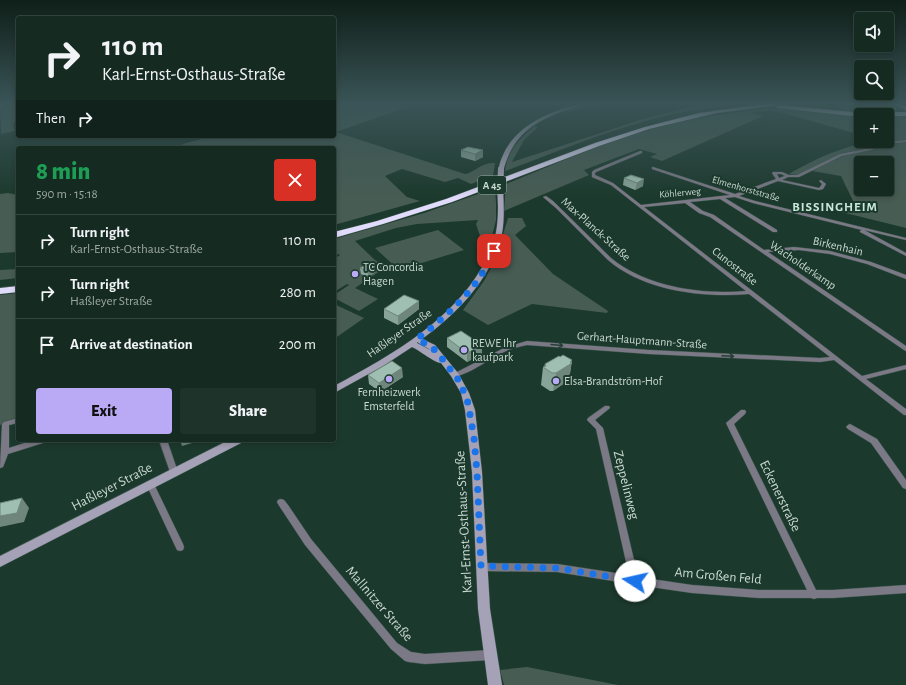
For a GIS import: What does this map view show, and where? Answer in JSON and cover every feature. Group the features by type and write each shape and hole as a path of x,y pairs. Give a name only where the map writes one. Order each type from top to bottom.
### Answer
{"highway":[{"name":"A 45","path":"336,228 452,195 611,135"},
{"name":"A 45","path":"336,234 454,199 624,135"},
{"path":"0,284 16,282"},
{"path":"0,290 16,289"}],"main road":[{"name":"Haßleyer Straße","path":"336,389 414,341 457,305 481,276 494,251 498,234 501,168 504,155 509,146 520,135"},
{"name":"Karl-Ernst-Osthaus-Straße","path":"414,341 446,364 455,374 465,393 470,410 477,472 481,566 490,655 495,685"},
{"name":"Haßleyer Straße","path":"0,562 234,442"}],"street":[{"name":"Köhlerweg","path":"641,206 735,196 788,176 798,176 842,155 871,150 887,143 906,141"},
{"name":"Cunostraße","path":"641,152 592,173 595,178 612,184 641,206 906,413"},
{"name":"Elmenhorststraße","path":"653,168 735,196 906,239"},
{"name":"Köhlerweg","path":"778,180 774,172 782,173 788,176"},
{"path":"778,180 822,188 824,184 821,181"},
{"name":"Max-Planck-Straße","path":"545,197 617,264 639,277 660,284 687,290 729,293 751,292"},
{"path":"722,198 774,231"},
{"name":"Wacholderkamp","path":"686,201 701,212 712,216 906,349"},
{"path":"855,227 906,256"},
{"name":"Birkenhain","path":"764,251 798,248 817,250 857,260 906,277"},
{"name":"Gerhart-Hauptmann-Straße","path":"455,374 475,366 508,347 518,344 536,343 649,352 820,360 835,358"},
{"path":"861,378 906,367"},
{"name":"Zeppelinweg","path":"607,408 590,420 599,428 635,581"},
{"name":"Eckenerstraße","path":"743,412 730,423 814,595"},
{"path":"0,465 5,452 6,424 16,421"},
{"path":"850,427 874,441 906,486"},
{"path":"5,452 37,442"},
{"path":"164,442 174,472"},
{"path":"150,484 180,547"},
{"name":"Mallnitzer Straße","path":"281,502 295,520 297,528 308,542 384,635 404,654 415,658 425,659 490,655"},
{"name":"Am Großen Feld","path":"481,566 557,568 635,581 731,592 814,595 886,591 906,588"}],"green space":[{"path":"336,135 345,135 465,174 485,164 495,163 493,176 471,184 458,178 445,182 402,169 385,176 407,197 420,201 336,224 336,146 178,146 206,138 336,138"},
{"path":"525,135 529,135 524,140 512,162 594,135 601,135 505,171 511,151"},
{"path":"632,135 720,135 662,161 650,157 657,154 639,149 584,170 589,175 504,211 506,184 605,144"},
{"path":"894,135 906,135 906,140 894,141"},
{"path":"906,141 906,228 825,208 830,201 855,205 841,176 812,171 824,164 849,154 878,148 894,148 894,142"},
{"path":"854,146 854,148 872,148 849,152 797,175 789,174 824,156"},
{"path":"495,188 496,220 488,252 479,252 481,239 476,224 478,220 417,224 396,228 355,241 375,260 387,268 383,269 355,288 378,299 359,311 336,299 336,294 349,285 347,284 336,291 336,258 340,255 338,254 336,256 336,238 424,213"},
{"path":"8,193 16,195 16,252 0,253 0,194"},
{"path":"508,218 522,218 526,226 515,235 553,274 608,311 607,313 532,304 488,325 463,310 484,281 496,258"},
{"path":"438,230 464,250 399,270 375,248"},
{"path":"16,269 16,278 0,280 0,270"},
{"path":"16,293 16,421 0,425 0,295"},
{"path":"336,305 364,318 336,338"},
{"path":"527,667 618,685 504,685 500,670"}],"building":[{"path":"468,147 483,150 475,154 461,150"},
{"path":"631,175 644,179 637,183 624,178"},
{"path":"370,263 377,266 368,271 360,268"},
{"path":"404,295 419,301 398,316 384,309"},
{"path":"461,331 482,345 467,353 447,338"},
{"path":"563,355 572,360 570,362 572,363 556,373 552,373 543,367 546,366 545,364"},
{"path":"392,361 402,368 379,383 368,375"},
{"path":"22,498 17,513 0,516 0,503"}],"place":[{"name":"TC Concordia Hagen","path":"355,274"},
{"name":"REWE Ihr kaufpark","path":"464,350"},
{"name":"Fernheizwerk Emsterfeld","path":"389,379"},
{"name":"Elsa-Brandström-Hof","path":"556,381"}],"district":[{"name":"BISSINGHEIM","path":"835,207"}],"route":[{"path":"494,251 481,276 466,296 444,317 417,339 432,347 455,374 465,393 470,410 477,472 481,566 557,568 635,581"}]}
